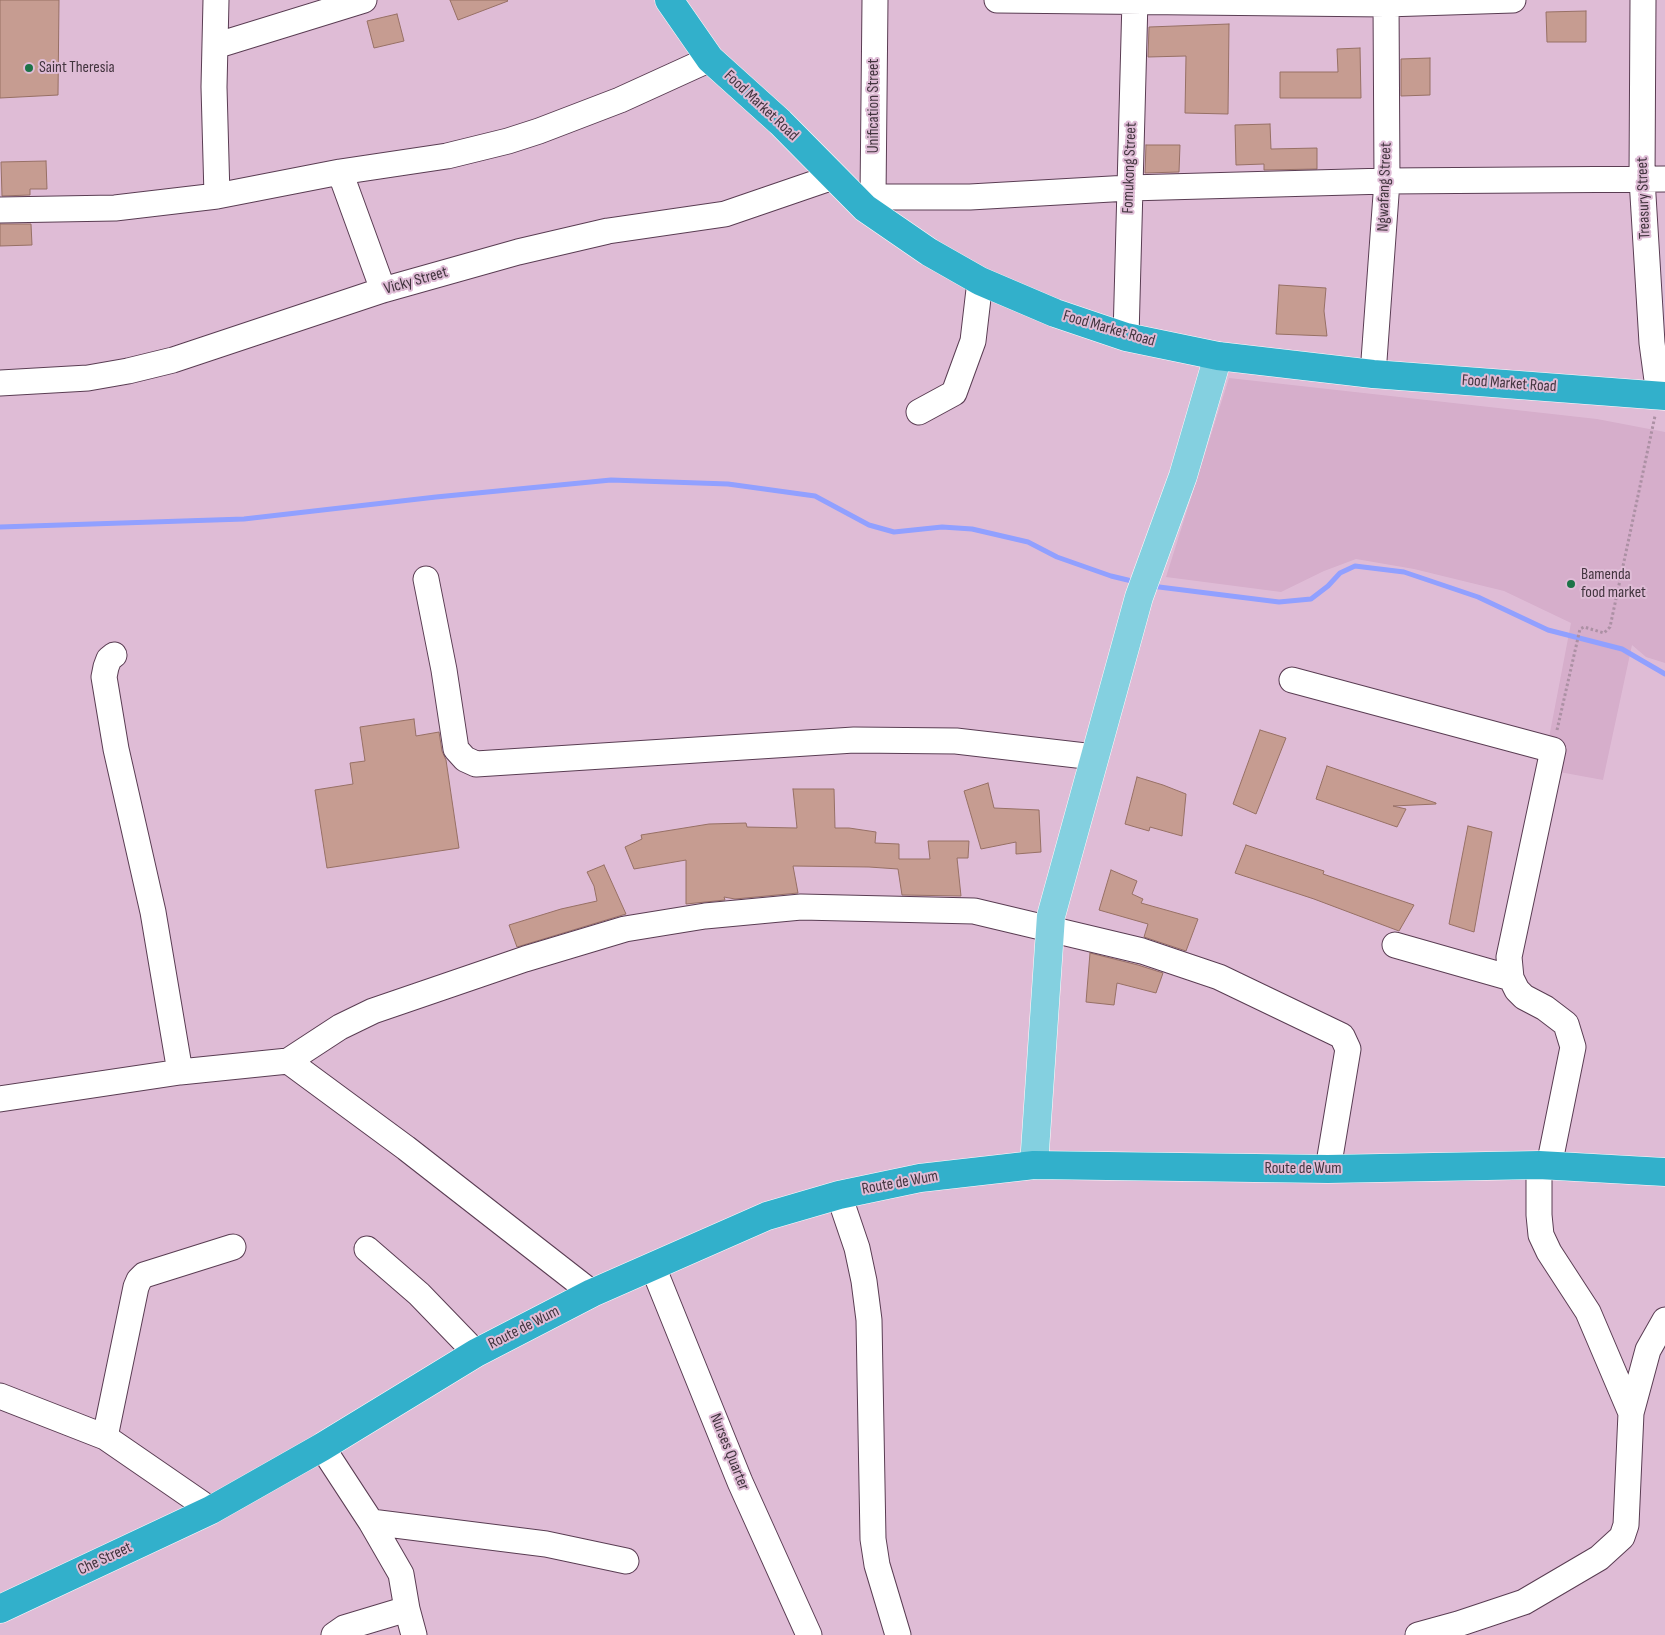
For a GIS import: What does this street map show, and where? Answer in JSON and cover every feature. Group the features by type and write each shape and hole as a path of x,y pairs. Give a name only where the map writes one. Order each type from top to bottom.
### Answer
{"highway":[{"name":"Food Market Road","path":"669,0 710,58 780,122 834,177 929,252 980,281 1055,313 1126,336 1218,356 1373,374 1662,395"},
{"name":"Route de Wum","path":"211,1510 322,1448 476,1352 592,1294 767,1216 839,1195 920,1178 1034,1165 1328,1170 1544,1166 1665,1172"},
{"name":"Che Street","path":"0,1609 211,1510"}],"main road":[{"path":"1034,1165 1050,916 1143,585 1183,476 1218,356"}],"street":[{"path":"216,0 217,196"},
{"path":"215,46 364,0"},
{"name":"Unification Street","path":"869,203 875,0"},
{"path":"997,0 1386,2 1513,0"},
{"name":"Treasury Street","path":"1643,0 1662,395"},
{"name":"Fomukong Street","path":"1126,336 1135,1"},
{"name":"Ngwafang Street","path":"1373,374 1387,181 1386,2"},
{"path":"0,210 115,208 217,196 340,172 448,156 539,131 620,100 710,58"},
{"path":"340,172 383,290"},
{"name":"Vicky Street","path":"0,383 88,378 128,371 172,360 383,290 518,252 608,231 725,214 834,177"},
{"path":"869,203 1129,188 1387,181 1653,179"},
{"path":"919,412 954,393 973,341 980,281"},
{"path":"426,579 444,670 456,749 465,759 476,764 854,740 956,741 1094,756"},
{"path":"114,655 109,659 104,676 114,740 152,912 180,1072"},
{"path":"1292,680 1553,750 1509,957 1511,978 1517,990 1524,997 1545,1008 1566,1024 1573,1047 1544,1166 1538,1215 1542,1235 1549,1252 1588,1312 1631,1413"},
{"path":"0,1099 180,1072 288,1062 340,1026 373,1011 525,959 625,929 705,916 801,907 974,911 1142,951 1219,977 1342,1036 1348,1049 1328,1170"},
{"path":"1395,945 1511,978"},
{"path":"288,1062 437,1172 592,1294"},
{"path":"839,1195 858,1248 864,1281 869,1320 874,1538 877,1565 898,1635"},
{"path":"105,1437 139,1280 144,1275 233,1247"},
{"path":"367,1248 419,1294 476,1352"},
{"name":"Nurses Quarter","path":"653,1267 740,1482 809,1635"},
{"path":"1418,1635 1524,1602 1599,1558 1622,1537 1626,1525 1631,1413 1648,1350 1665,1320"},
{"path":"0,1396 105,1437 211,1510"},
{"path":"322,1448 371,1522 401,1574 414,1635"},
{"path":"371,1522 546,1544 626,1561"},
{"path":"334,1635 344,1628 407,1609"}],"path":[{"path":"1553,750 1580,629 1584,627 1604,633 1610,627 1662,395"}],"shaded area":[{"name":"Bamenda food market","path":"1229,378 1597,419 1665,432 1665,663 1646,657 1632,645 1603,780 1543,769 1571,623 1504,591 1414,569 1356,559 1324,571 1281,592 1166,577"}],"building":[{"name":"Saint Theresia","path":"0,0 59,0 58,95 0,98"},
{"path":"450,0 507,0 508,1 458,20"},
{"path":"1586,11 1586,42 1547,42 1546,12"},
{"path":"397,14 404,41 374,48 367,21"},
{"path":"1229,24 1228,114 1185,113 1186,56 1148,57 1149,27"},
{"path":"1360,48 1361,98 1280,98 1280,72 1338,72 1337,49"},
{"path":"1430,58 1430,95 1401,96 1401,59"},
{"path":"1270,124 1271,149 1317,148 1317,169 1264,170 1264,164 1236,165 1235,125"},
{"path":"1146,145 1180,145 1179,172 1145,173"},
{"path":"46,161 47,189 30,189 30,195 2,196 1,162"},
{"path":"0,224 31,224 32,245 0,246"},
{"path":"1279,285 1326,288 1324,311 1327,336 1276,334"},
{"path":"414,719 416,736 439,732 442,751 446,760 459,848 327,868 315,790 353,784 350,763 365,761 360,727"},
{"path":"1260,730 1286,738 1256,814 1233,804"},
{"path":"1327,766 1436,804 1393,806 1406,809 1397,827 1316,799"},
{"path":"1137,777 1186,794 1182,836 1150,827 1149,831 1125,824"},
{"path":"988,783 994,808 1039,810 1041,852 1016,854 1016,842 981,849 964,791"},
{"path":"793,789 834,789 835,828 876,832 875,843 899,844 899,859 930,859 928,841 969,841 968,858 957,858 961,896 902,895 898,869 793,866 798,893 735,899 724,897 725,900 686,904 686,860 634,869 625,847 642,839 641,835 709,824 746,823 747,827 797,828"},
{"path":"1468,826 1492,832 1474,932 1449,924"},
{"path":"1246,845 1324,871 1323,874 1414,905 1399,931 1314,899 1235,873"},
{"path":"604,865 626,914 517,947 509,925 561,909 597,901 594,886 587,872"},
{"path":"1111,870 1137,881 1132,894 1143,899 1141,903 1198,919 1186,951 1144,937 1148,924 1099,910"},
{"path":"1090,953 1163,973 1156,993 1117,983 1114,1005 1086,1002"}],"waterway":[{"path":"0,527 244,519 436,497 611,480 728,484 815,496 869,525 894,532 942,527 972,529 1028,542 1057,557 1111,576 1136,582"},
{"path":"1151,586 1279,602 1311,599 1328,586 1340,573 1355,566 1404,572 1478,597 1548,630 1622,649 1665,674"}],"place":[{"name":"Saint Theresia","path":"29,68"},
{"name":"Bamenda food market","path":"1571,584"}]}
